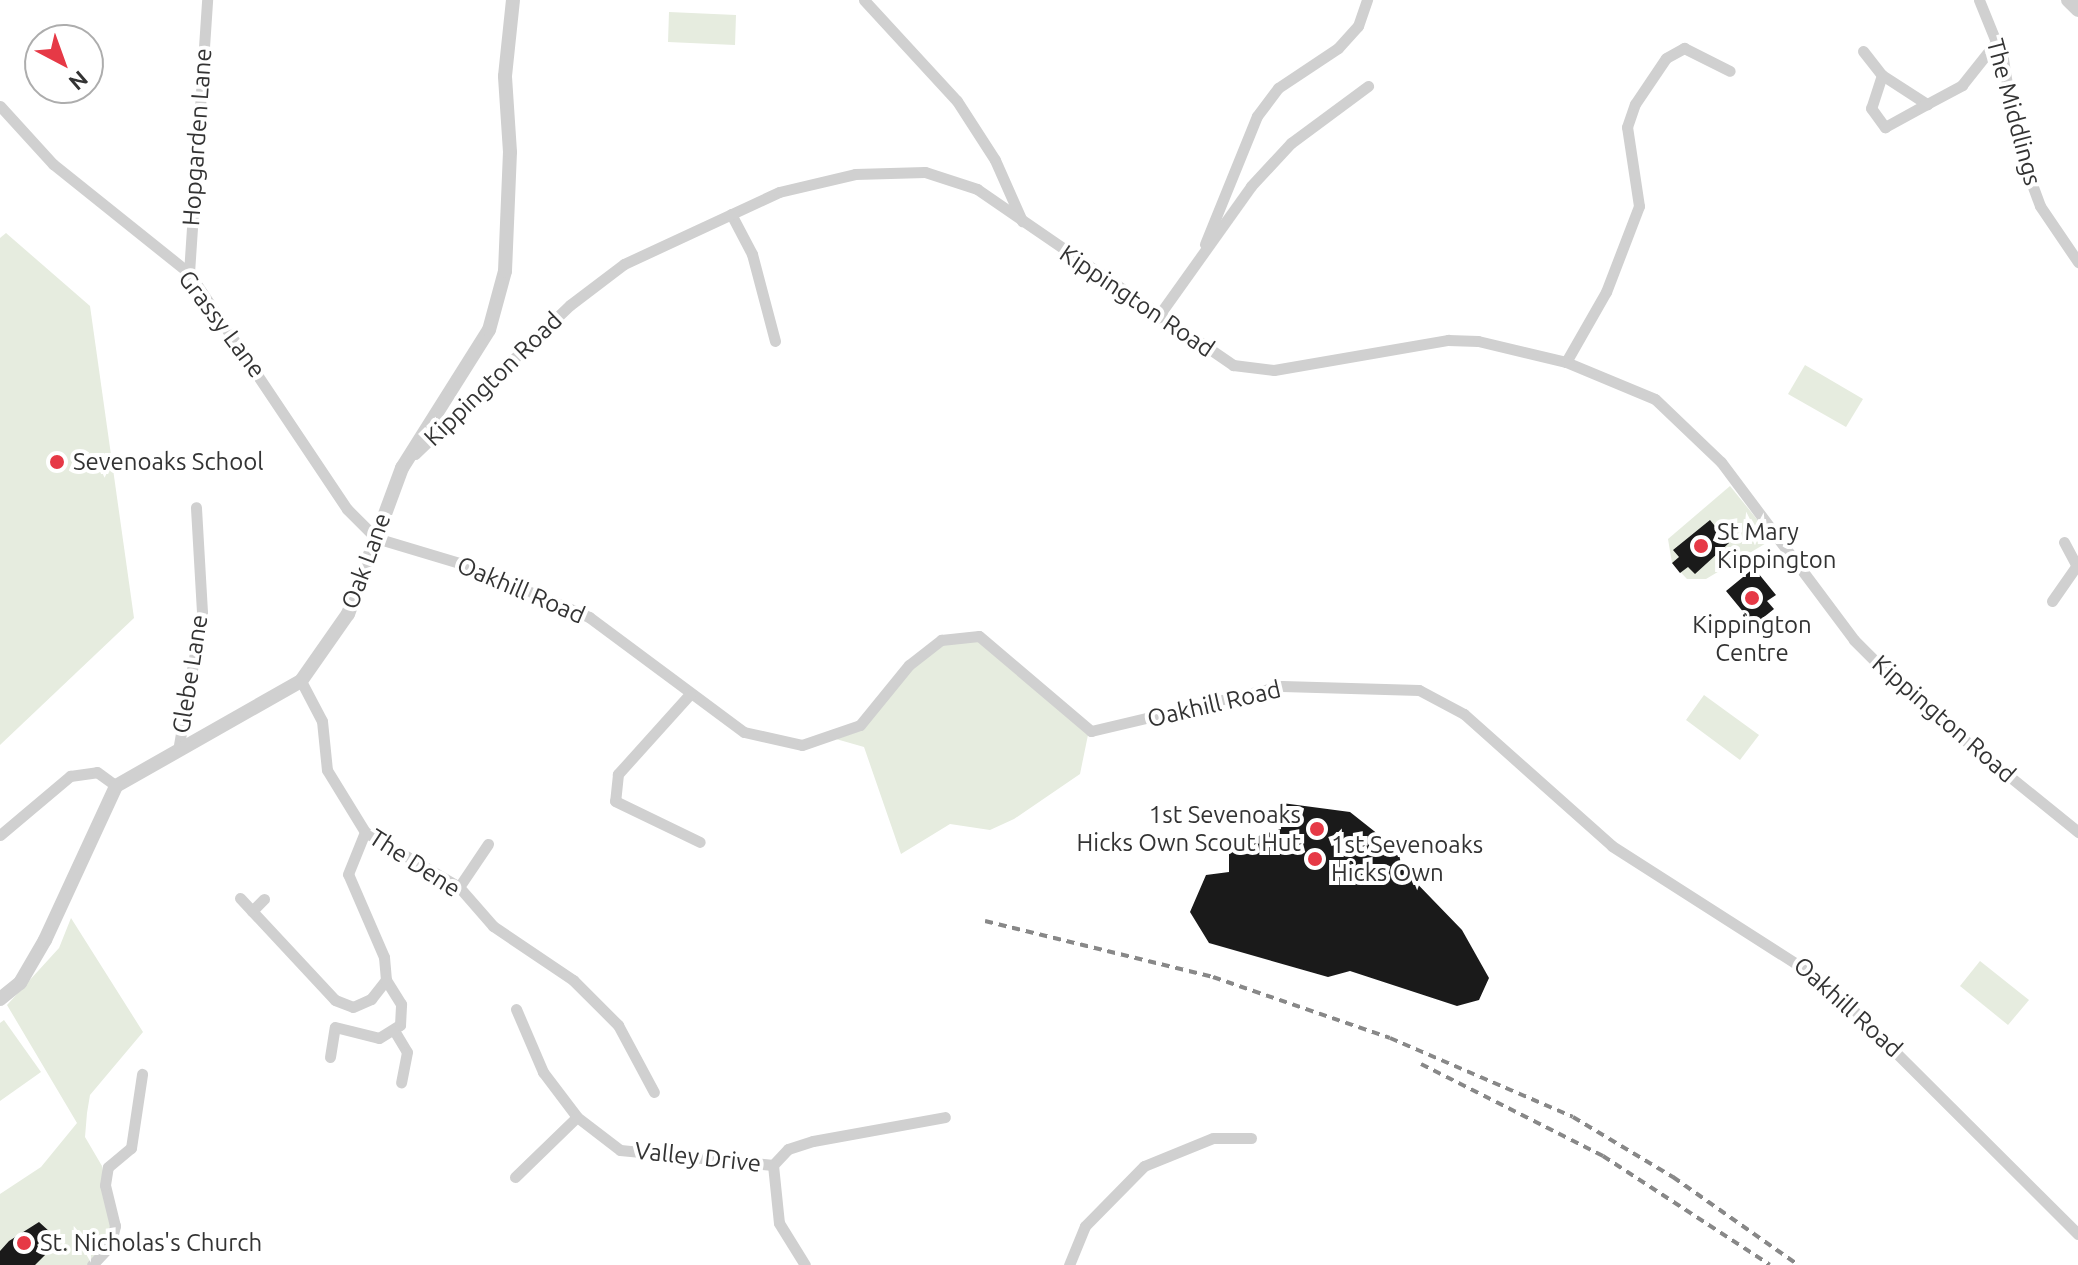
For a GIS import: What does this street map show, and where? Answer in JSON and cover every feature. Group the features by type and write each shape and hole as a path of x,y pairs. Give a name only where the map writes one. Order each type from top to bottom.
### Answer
{"street":[{"name":"Hopgarden Lane","path":"189,273 207,0"},
{"name":"Oak Lane","path":"116,786 179,745 301,681 348,614 402,468 489,330 505,271 510,152 505,76 513,0"},
{"path":"864,0 957,101 995,160 1023,221"},
{"path":"1201,256 1257,116 1278,88 1338,48 1358,26 1367,0"},
{"name":"The Middlings","path":"1979,0 1997,41 2030,180 2040,206 2078,262"},
{"path":"2068,0 2078,10"},
{"path":"1882,75 1871,108 1885,127 1962,85 1997,41"},
{"path":"1566,362 1633,229 1638,180 1627,127 1635,104 1666,58 1684,48 1730,71"},
{"path":"1863,51 1882,75 1927,104"},
{"path":"1157,318 1201,256 1291,143 1368,86"},
{"name":"Grassy Lane","path":"0,106 53,164 189,273 347,509 376,538"},
{"name":"Kippington Road","path":"402,468 570,305 624,264 779,192 855,174 913,171 977,189 1157,318 1233,365 1274,370 1448,340 1566,362 1655,399 1688,428 1782,538 1854,640 1909,695 2078,832"},
{"path":"731,214 752,254 775,341"},
{"name":"Glebe Lane","path":"179,745 202,612 196,507"},
{"name":"Oakhill Road","path":"376,538 466,565 589,617 744,732 802,745 860,725 909,665 941,640 979,636 1091,731 1282,686 1419,690 1464,714 1612,846 1825,982 2078,1234"},
{"path":"2052,601 2076,568 2064,542"},
{"name":"The Dene","path":"301,681 322,721 327,770 365,832 459,887 484,918 573,980 624,1034 654,1092"},
{"path":"690,694 618,774 615,801 700,842"},
{"path":"0,835 24,813 85,770 116,786 45,940 20,983 0,999"},
{"path":"365,832 348,874 384,957 386,980 401,1004 395,1032 407,1052 401,1082"},
{"path":"459,887 488,844"},
{"path":"482,857 495,864"},
{"path":"240,898 335,1000 353,1007 371,999 386,980"},
{"path":"252,911 264,899"},
{"name":"Valley Drive","path":"516,1009 543,1072 577,1117 620,1150 773,1165 788,1149 813,1141 945,1117"},
{"path":"330,1057 335,1027 373,1038 395,1032"},
{"path":"92,1265 110,1246 115,1226 105,1185 108,1167 131,1148 142,1074"},
{"path":"516,1177 577,1117"},
{"path":"1069,1265 1092,1217 1144,1166 1213,1138 1251,1138"},
{"path":"773,1165 779,1223 805,1265"}],"shaded area":[{"path":"669,12 736,15 735,45 668,42"},
{"name":"Sevenoaks School","path":"6,233 90,306 134,618 0,745 0,238"},
{"path":"1805,365 1863,399 1846,427 1788,394"},
{"path":"1730,486 1773,539 1706,579 1687,579 1672,563 1668,539"},
{"path":"978,638 1089,730 1080,774 1014,819 990,830 950,824 901,854 864,747 836,739 859,726 938,641"},
{"path":"1704,695 1759,735 1740,760 1686,720"},
{"path":"71,918 143,1032 90,1095 87,1113 85,1137 102,1166 113,1226 107,1244 87,1265 0,1265 0,1194 41,1167 77,1123 7,1005 59,948"},
{"path":"1980,961 2029,1000 2008,1025 1960,986"},
{"path":"4,1020 41,1072 0,1101 0,1023"}],"building":[{"name":"St Mary Kippington","path":"1710,520 1729,543 1695,574 1688,567 1680,573 1672,563 1679,557 1673,550"},
{"name":"Kippington Centre","path":"1754,568 1776,595 1767,601 1774,609 1754,625 1726,591"},
{"name":"1st Sevenoaks Hicks Own","path":"1282,803 1350,812 1398,850 1402,868 1462,930 1489,978 1479,1000 1457,1006 1350,971 1328,977 1209,943 1190,912 1206,875 1229,872 1229,845 1281,829"},
{"name":"St. Nicholas's Church","path":"39,1222 50,1232 37,1245 46,1254 35,1265 0,1265 0,1251 9,1241"}],"railway":[{"path":"985,921 1213,977 1390,1038 1573,1117 1673,1177 1798,1265"},
{"path":"1421,1064 1603,1156 1770,1265"}],"place":[{"name":"Sevenoaks School","path":"57,462"},
{"name":"St Mary Kippington","path":"1701,546"},
{"name":"Kippington Centre","path":"1752,598"},
{"name":"1st Sevenoaks Hicks Own Scout Hut","path":"1317,829"},
{"name":"1st Sevenoaks Hicks Own","path":"1315,859"},
{"name":"St. Nicholas's Church","path":"24,1243"}]}
